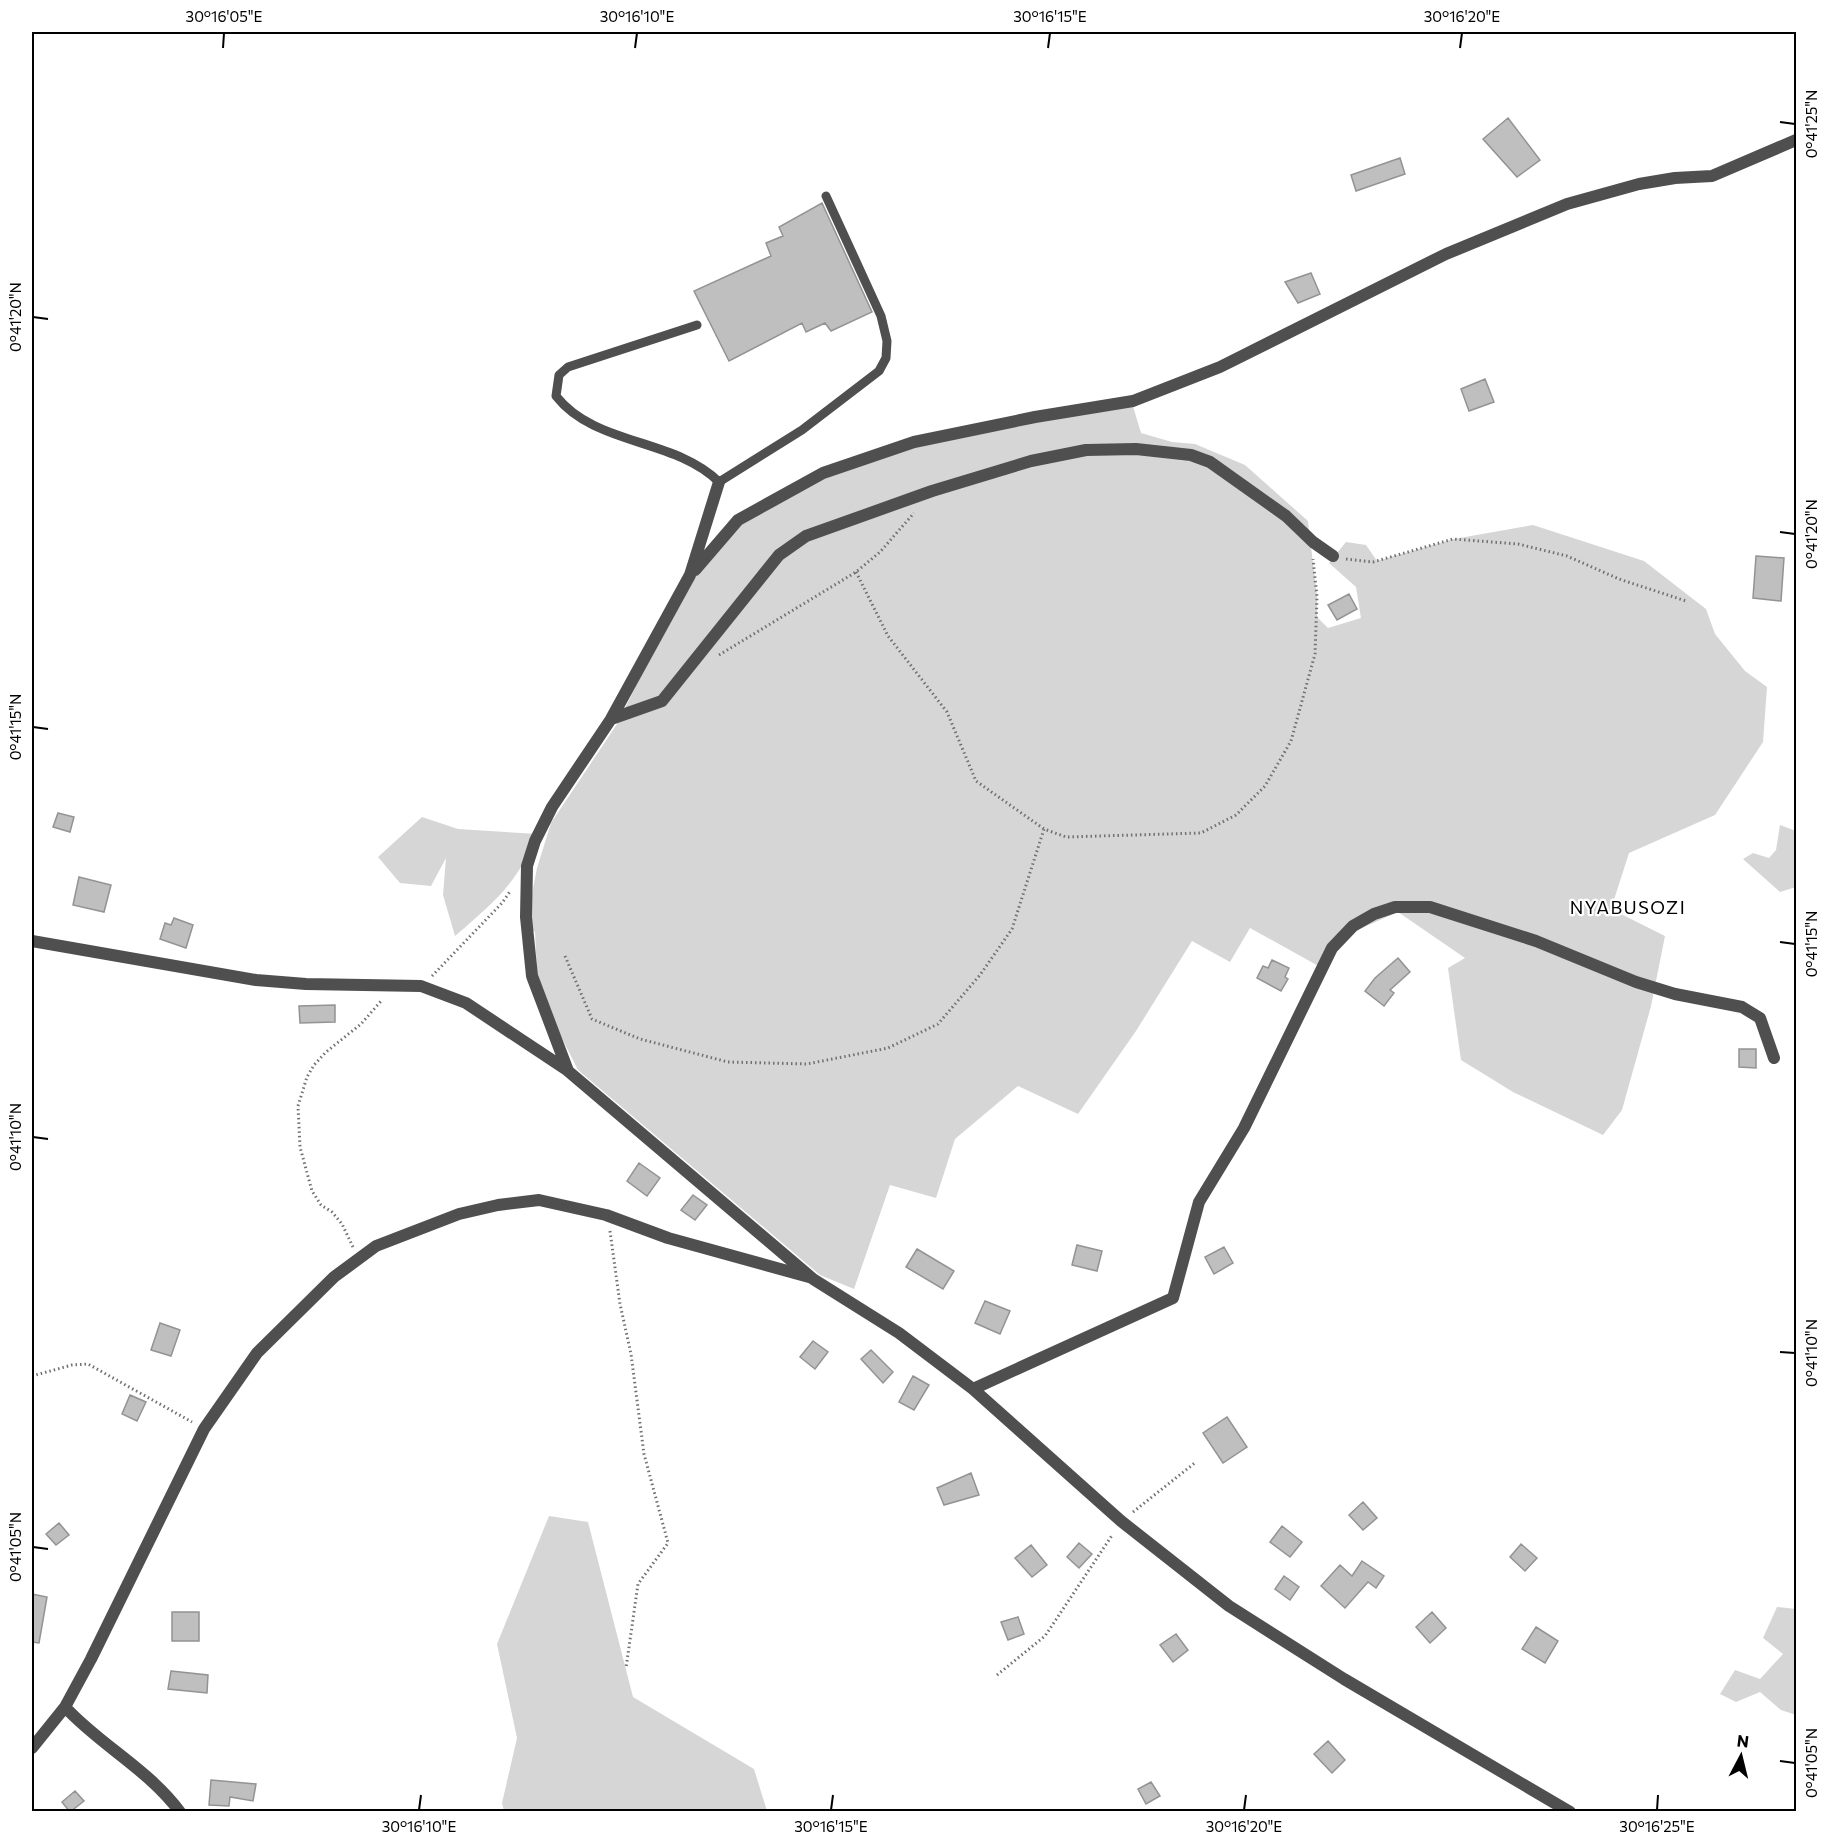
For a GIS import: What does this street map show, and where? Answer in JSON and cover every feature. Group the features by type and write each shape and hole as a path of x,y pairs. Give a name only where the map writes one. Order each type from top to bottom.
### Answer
{"street":[{"path":"690,575 738,520 823,473 914,442 1035,417 1133,401 1220,368 1446,254 1567,204 1638,184 1675,178 1712,177 1797,140"},
{"path":"611,719 662,701 779,555 806,536 932,491 1030,461 1086,450 1136,449 1174,452 1210,462 1286,516 1313,542 1333,556"},
{"path":"568,1071 532,976 526,917 527,866 535,841 552,807 611,719 690,575 719,482"},
{"path":"973,1389 1173,1298 1199,1202 1244,1128 1332,948 1353,926 1374,914 1395,907 1430,907 1536,941 1636,982 1675,994 1742,1007 1760,1018 1774,1058"},
{"path":"32,941 256,980 306,984 400,984 439,991 466,1003 568,1071 813,1279 899,1333 973,1389 1121,1521 1229,1606 1344,1679 1570,1812"},
{"path":"32,1748 65,1707 204,1429 257,1353 334,1277 376,1246 419,1228 498,1205 539,1200 606,1215 668,1238 813,1279"},
{"path":"65,1707 78,1722 146,1775 180,1812"}],"lane":[{"path":"697,325 568,366 559,375 555,390 565,408 583,420 696,463 719,482 811,423 879,371 886,358 887,341 881,316 826,196"}],"path":[{"path":"711,659 856,572 880,552 932,491"},
{"path":"1333,556 1373,562 1454,539 1518,544 1567,556 1619,579 1686,601"},
{"path":"856,572 888,636 947,712 976,781 1044,829 1066,837 1201,833 1236,815 1265,786 1291,741 1315,654 1317,597 1313,542"},
{"path":"565,956 592,1019 640,1039 728,1062 807,1064 888,1048 938,1024 980,975 1012,929 1044,829"},
{"path":"431,977 502,903 527,866"},
{"path":"359,1257 342,1224 332,1212 321,1205 312,1191 300,1147 298,1106 307,1077 315,1065 326,1052 361,1024 369,1012 400,984"},
{"path":"606,1215 631,1354 644,1454 668,1543 638,1584 626,1668"},
{"path":"32,1377 72,1365 88,1364 204,1429"},
{"path":"997,1675 1045,1635 1121,1521 1196,1462"}],"shaded area":[{"path":"1132,403 1141,433 1172,442 1195,444 1245,465 1308,521 1317,597 1317,617 1328,628 1361,618 1356,587 1329,563 1346,542 1366,545 1377,561 1454,539 1533,525 1644,561 1706,609 1715,634 1745,671 1767,687 1763,742 1715,815 1629,853 1611,909 1665,936 1651,1006 1622,1110 1603,1135 1513,1092 1461,1060 1448,968 1465,958 1398,912 1355,931 1322,968 1250,928 1230,962 1192,941 1136,1031 1078,1114 1018,1086 955,1139 936,1198 890,1185 854,1289 820,1275 578,1070 538,991 535,932 526,924 537,868 551,823 617,724 690,578 737,522 823,474 914,443"},
{"path":"422,817 458,829 538,834 513,879 482,912 455,936 443,895 446,858 431,886 400,883 378,857"},
{"path":"1780,825 1796,831 1796,887 1780,892 1743,859 1753,853 1769,858 1776,850"},
{"path":"549,1516 588,1522 633,1697 754,1769 767,1811 504,1811 502,1803 517,1738 497,1644"},
{"path":"1777,1607 1796,1609 1796,1715 1781,1710 1760,1692 1736,1702 1720,1694 1735,1670 1760,1679 1783,1654 1763,1638"}],"building":[{"path":"1508,118 1540,160 1517,177 1483,139"},
{"path":"1400,158 1405,174 1356,191 1351,175"},
{"path":"822,203 872,312 831,331 825,323 806,332 802,323 729,361 694,291 771,256 766,243 783,236 779,227"},
{"path":"1311,273 1320,294 1298,303 1285,282"},
{"path":"1485,379 1494,402 1469,411 1461,389"},
{"path":"1756,556 1784,558 1781,601 1753,598"},
{"path":"1349,594 1357,609 1337,620 1328,605"},
{"path":"58,813 74,817 70,832 53,827"},
{"path":"79,877 111,885 104,912 73,905"},
{"path":"174,918 193,925 186,948 160,939 165,923 171,925"},
{"path":"1398,958 1410,972 1390,990 1394,993 1384,1006 1365,991 1375,978"},
{"path":"1272,960 1289,968 1285,977 1288,979 1281,991 1257,978 1263,966 1268,968"},
{"path":"335,1005 335,1022 300,1023 299,1006"},
{"path":"1739,1049 1756,1049 1756,1068 1739,1067"},
{"path":"639,1163 660,1178 647,1196 627,1181"},
{"path":"693,1195 707,1205 695,1220 681,1210"},
{"path":"1077,1245 1102,1251 1097,1271 1072,1265"},
{"path":"1224,1247 1233,1263 1214,1274 1205,1257"},
{"path":"917,1249 954,1271 943,1289 906,1267"},
{"path":"985,1301 1010,1311 1000,1334 975,1323"},
{"path":"160,1323 180,1330 171,1356 151,1350"},
{"path":"813,1341 828,1352 815,1369 800,1357"},
{"path":"871,1350 893,1372 883,1383 861,1359"},
{"path":"913,1376 929,1385 914,1410 899,1402"},
{"path":"130,1395 146,1402 137,1421 122,1414"},
{"path":"1227,1417 1247,1447 1223,1463 1203,1433"},
{"path":"971,1473 979,1495 944,1505 937,1488"},
{"path":"1363,1502 1377,1518 1363,1530 1349,1515"},
{"path":"59,1523 69,1535 56,1545 46,1534"},
{"path":"1282,1526 1302,1542 1290,1557 1270,1542"},
{"path":"1079,1543 1092,1554 1079,1568 1067,1557"},
{"path":"1521,1544 1537,1558 1525,1571 1510,1557"},
{"path":"1031,1545 1047,1565 1032,1577 1015,1558"},
{"path":"1362,1561 1384,1576 1376,1588 1368,1582 1345,1608 1321,1586 1340,1565 1352,1576"},
{"path":"1284,1576 1299,1587 1290,1600 1275,1589"},
{"path":"32,1594 47,1597 39,1643 32,1642"},
{"path":"172,1612 199,1612 199,1641 172,1641"},
{"path":"1432,1612 1446,1628 1430,1643 1416,1627"},
{"path":"1018,1617 1024,1634 1008,1640 1001,1622"},
{"path":"1536,1627 1558,1641 1545,1663 1522,1649"},
{"path":"1176,1634 1188,1650 1173,1662 1160,1645"},
{"path":"171,1671 208,1675 207,1693 168,1689"},
{"path":"1328,1741 1345,1760 1332,1773 1314,1754"},
{"path":"211,1780 256,1784 253,1801 230,1797 229,1806 209,1805"},
{"path":"1151,1782 1160,1796 1146,1804 1138,1789"},
{"path":"75,1791 84,1801 70,1812 62,1802"}],"district":[{"name":"NYABUSOZI","path":"1628,907"}]}
